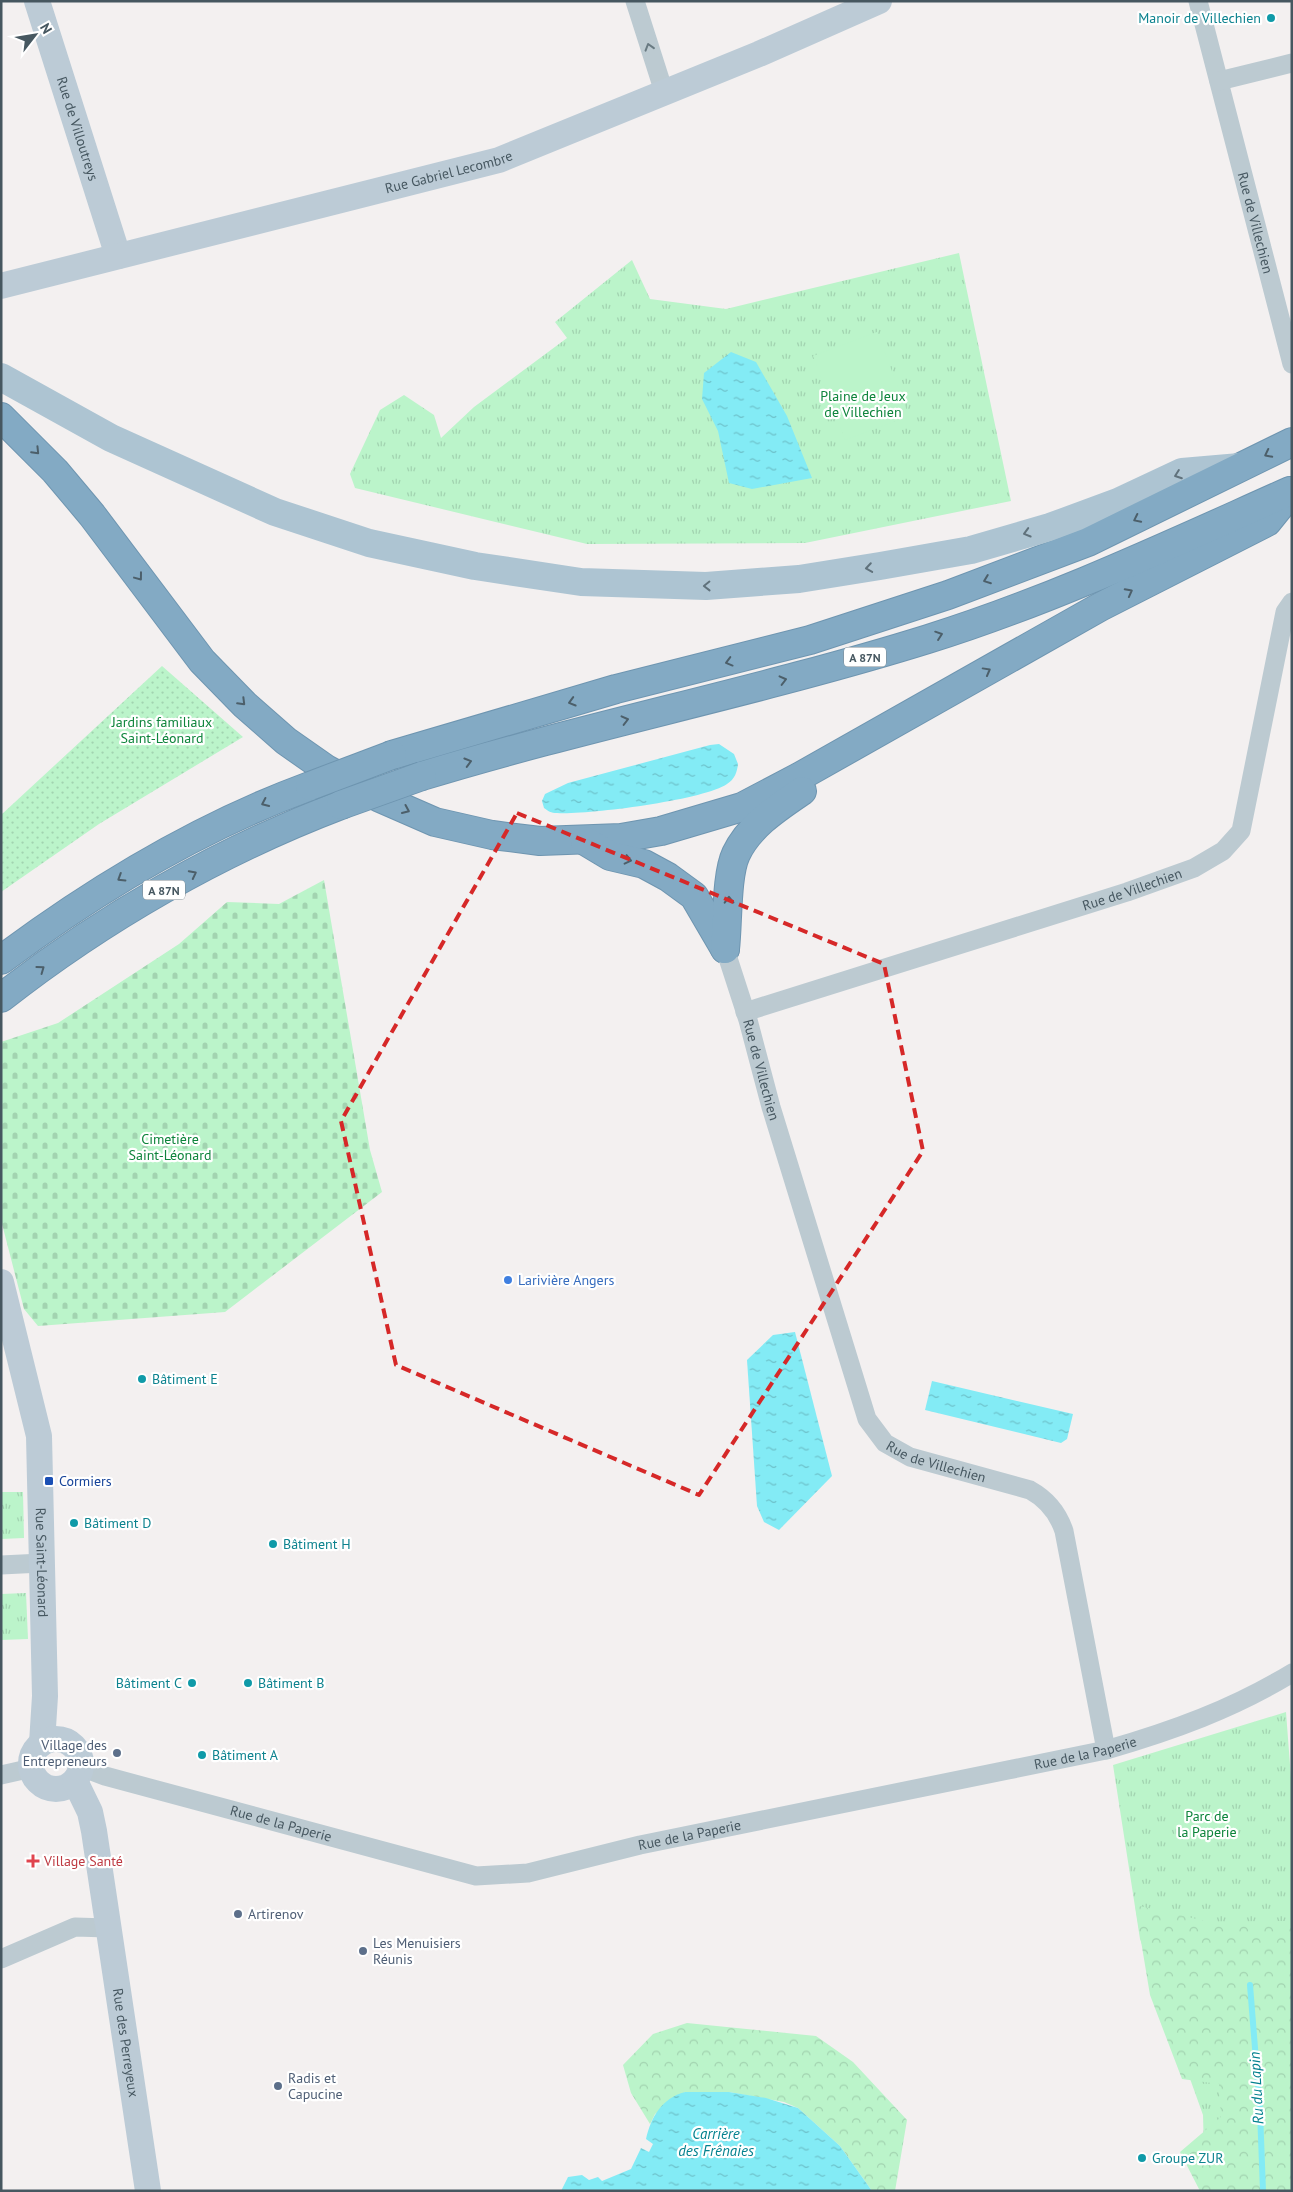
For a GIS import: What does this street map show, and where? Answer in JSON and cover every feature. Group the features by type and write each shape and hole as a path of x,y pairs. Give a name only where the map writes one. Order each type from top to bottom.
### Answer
{"highway":[{"path":"1,418 55,471 92,514 202,661 245,705 286,741 326,769 380,798 435,822 492,835 540,841 584,841 661,832 742,806 1100,607 1267,522 1292,490"},
{"name":"A 87N","path":"1,960 80,903 137,868 213,827 272,800 392,755 616,689 810,640 948,595 1088,542 1292,442"},
{"name":"A 87N","path":"1,998 111,922 188,876 263,839 341,805 422,776 570,734 822,670 928,639 1088,580 1292,490"},
{"path":"725,949 728,884 736,854 756,825 814,784 830,758"},
{"path":"584,841 610,856 644,864 668,877 694,896 725,949"}],"main road":[{"path":"1,378 111,438 275,512 369,543 476,566 581,582 706,586 799,579 880,566 971,550 1050,527 1118,502 1182,472 1244,467"}],"street":[{"name":"Rue de Villoutreys","path":"37,1 118,256"},
{"path":"635,1 664,92"},
{"name":"Rue Gabriel Lecombre","path":"1,286 499,160 767,50 879,1"},
{"name":"Rue de Villechien","path":"1198,1 1292,364"},
{"path":"1219,81 1292,63"},
{"name":"Rue de Villechien","path":"1106,1750 1064,1531 1055,1510 1039,1495 1030,1490 910,1458 886,1443 867,1419 770,1107 745,1012 1127,892 1194,868 1223,851 1241,831 1285,612 1292,602"},
{"path":"725,949 745,1012"},
{"name":"Rue Saint-Léonard","path":"1,1282 39,1436 45,1696 51,1741"},
{"path":"1,1565 42,1563"},
{"name":"Rue de la Paperie","path":"71,1779 136,1784 476,1876 528,1873 640,1845 1106,1750 1156,1736 1228,1708 1292,1673"},
{"path":"51,1741 70,1743 78,1751 71,1779 41,1784 32,1768 33,1754 51,1741"},
{"path":"1,1775 32,1768"},
{"name":"Rue des Perreyeux","path":"71,1779 90,1812 148,2191"},
{"path":"1,1959 75,1927 108,1928"}],"highlighted area":[{"path":"517,813 884,964 923,1151 699,1495 396,1365 341,1121"}],"green space":[{"name":"Plaine de Jeux de Villechien","path":"959,253 1011,501 805,543 587,544 355,488 350,474 380,410 404,395 434,415 441,438 474,407 567,338 555,322 632,260 650,299 726,309"},
{"path":"877,332 909,416 845,440 813,356"},
{"name":"Jardins familiaux Saint-Léonard","path":"162,666 243,737 99,824 1,892 1,815"},
{"name":"Cimetière Saint-Léonard","path":"324,880 370,1150 382,1192 225,1312 38,1326 24,1309 1,1220 1,1042 58,1023 179,944 227,902 279,904"},
{"path":"1,1492 23,1492 24,1538 1,1539"},
{"path":"26,1593 28,1639 1,1640 1,1594"},
{"name":"Parc de la Paperie","path":"1286,1712 1292,1791 1292,2191 1205,2191 1203,2115 1140,1939 1113,1765"},
{"path":"1135,1905 1210,1922 1289,1921 1292,1926 1292,2191 1200,2191 1180,2152 1221,2117 1219,2084 1182,2079 1150,1995"},
{"path":"687,2023 816,2036 853,2062 907,2120 895,2191 872,2191 840,2146 798,2108 784,2102 729,2092 685,2092 655,2114 650,2124 631,2093 623,2065 653,2034"}],"water":[{"path":"731,352 756,362 787,416 812,478 752,489 729,483 718,431 702,399 704,373"},
{"path":"719,744 734,754 738,764 734,778 727,784 714,790 671,801 593,812 553,813 544,808 542,801 545,794 568,783"},
{"path":"795,1332 832,1476 779,1530 764,1522 757,1506 747,1360 773,1335"},
{"path":"932,1381 1073,1414 1067,1439 1061,1443 925,1410"},
{"name":"Carrière des Frênaies","path":"685,2092 729,2092 766,2098 798,2108 840,2146 872,2191 561,2191 568,2177 582,2175 589,2180 598,2177 602,2181 631,2169 641,2148 649,2152 653,2144 646,2139 654,2116 670,2099"}],"waterway":[{"name":"Ru du Lapin","path":"1250,1985 1260,2111 1263,2191"}],"place":[{"name":"Manoir de Villechien","path":"1271,18"},
{"name":"Larivière Angers","path":"508,1280"},
{"name":"Bâtiment E","path":"142,1379"},
{"name":"Cormiers","path":"49,1481"},
{"name":"Bâtiment D","path":"74,1523"},
{"name":"Bâtiment H","path":"273,1544"},
{"name":"Bâtiment C","path":"192,1683"},
{"name":"Bâtiment B","path":"248,1683"},
{"name":"Village des Entrepreneurs","path":"117,1753"},
{"name":"Bâtiment A","path":"202,1755"},
{"name":"Village Santé","path":"33,1861"},
{"name":"Artirenov","path":"238,1914"},
{"name":"Les Menuisiers Réunis","path":"363,1951"},
{"name":"Radis et Capucine","path":"278,2086"},
{"name":"Groupe ZUR","path":"1142,2158"}]}
